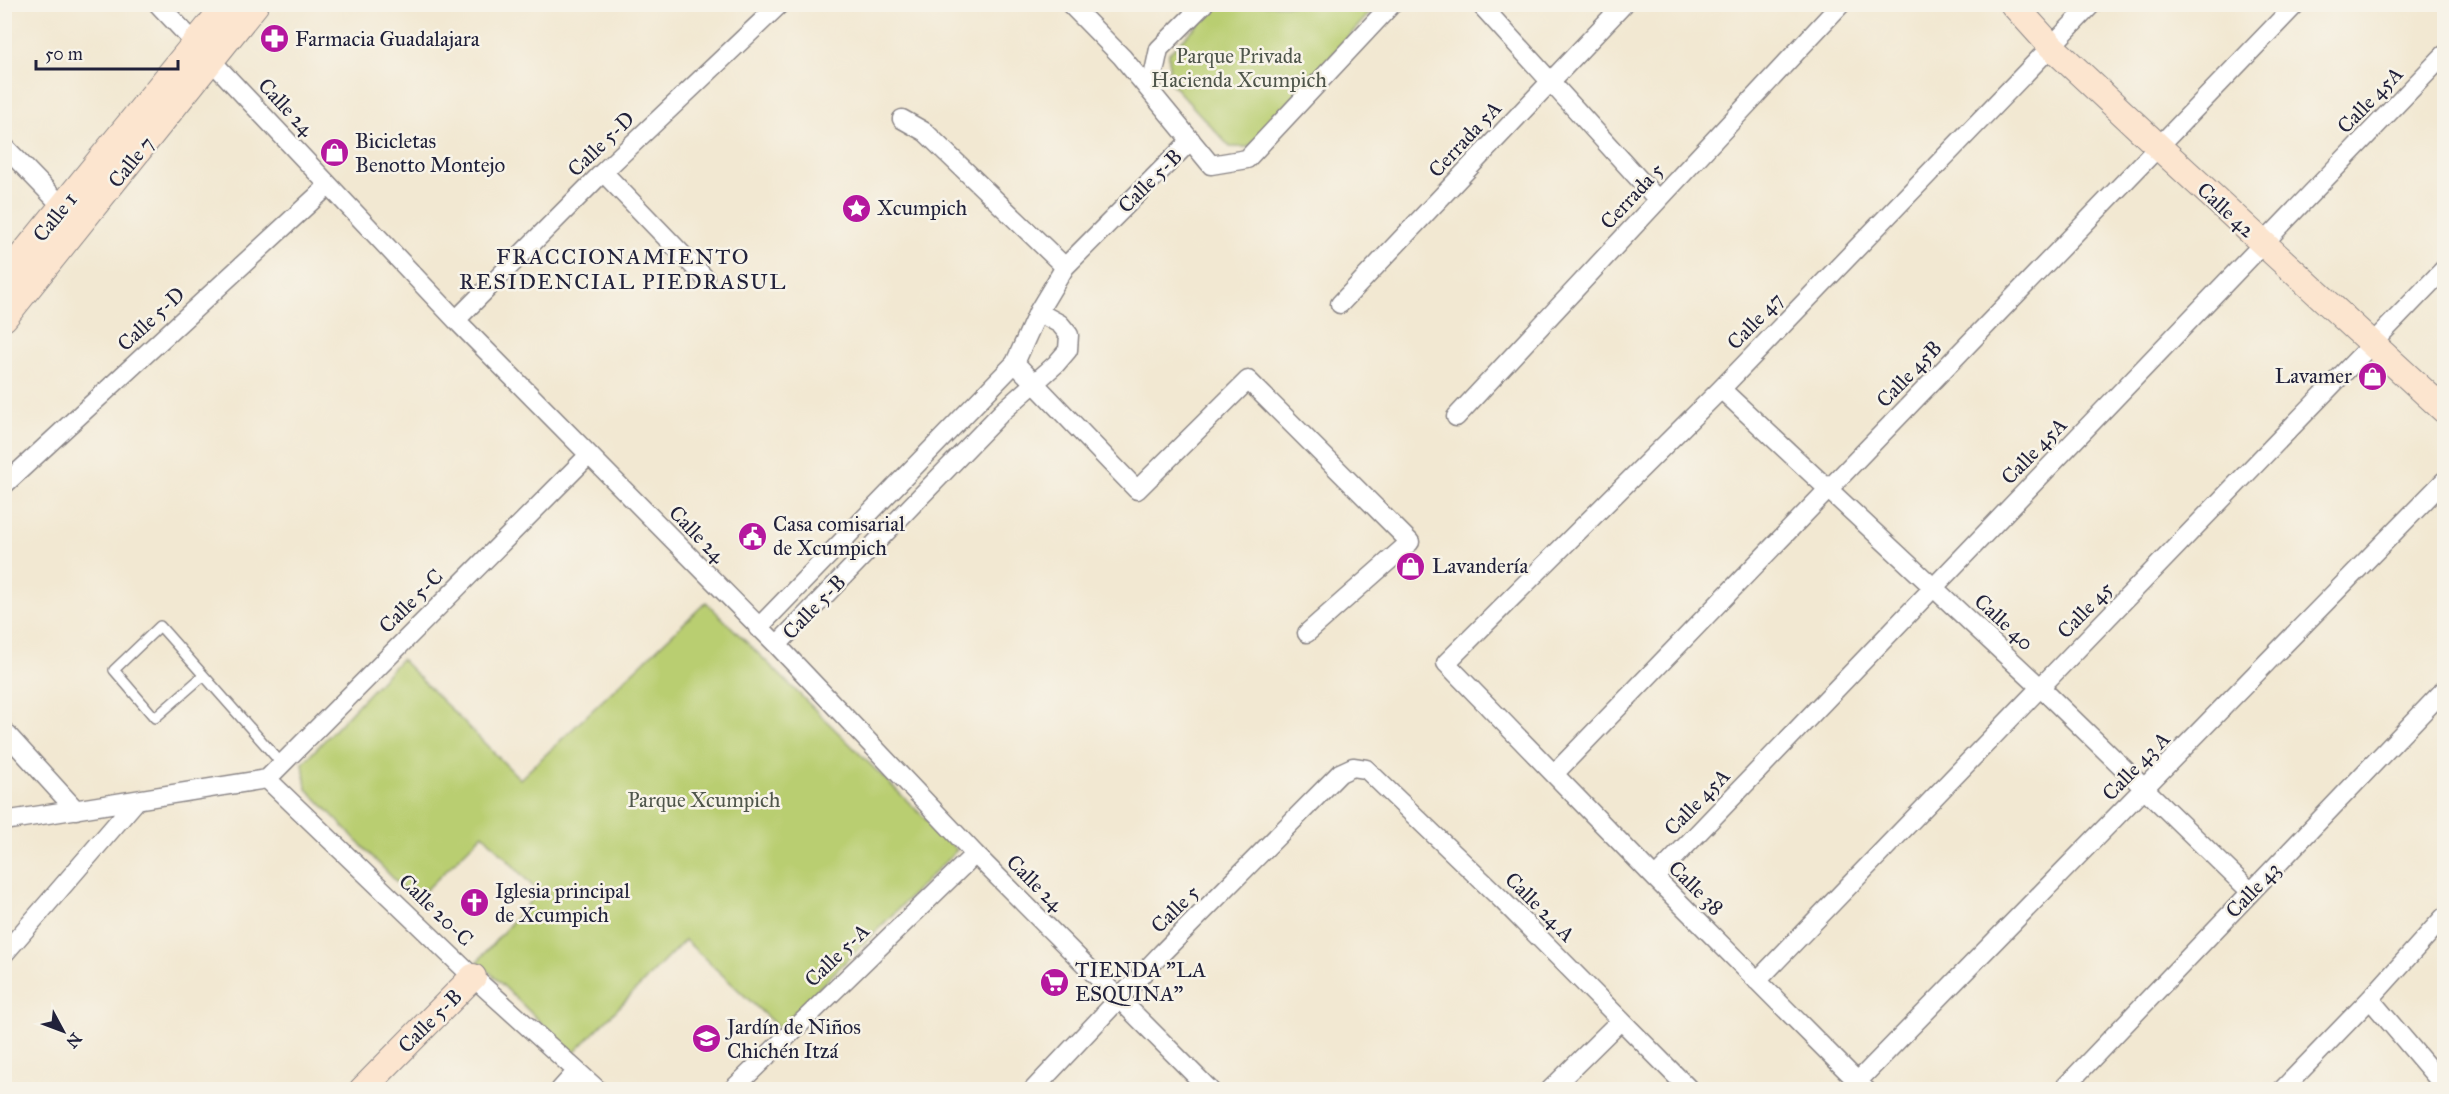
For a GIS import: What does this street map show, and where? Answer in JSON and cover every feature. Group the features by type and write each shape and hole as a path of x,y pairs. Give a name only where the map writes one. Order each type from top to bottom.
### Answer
{"main road":[{"path":"203,51 227,4"},
{"name":"Calle 7","path":"4,318 203,51 256,4"},
{"name":"Calle 42","path":"2013,4 2051,46 2445,410"},
{"name":"Calle 1","path":"4,278 63,207 203,51"},
{"name":"Calle 5-B","path":"362,1089 474,978"}],"street":[{"name":"Calle 24","path":"159,4 456,320 777,645 975,854 1210,1089"},
{"name":"Calle 5-D","path":"456,320 603,172 780,4"},
{"path":"1070,4 1122,57 1191,140"},
{"path":"1150,91 1159,49 1204,4"},
{"name":"Calle 5-B","path":"758,628 1015,363 1038,312 1065,267 1191,140 1211,165 1247,159 1392,4"},
{"path":"1480,4 1658,200"},
{"name":"Cerrada 5A","path":"1340,304 1624,4"},
{"name":"Cerrada 5","path":"1455,417 1840,4"},
{"name":"Calle 47","path":"1446,663 1721,389 2092,4"},
{"name":"Calle 45B","path":"1554,774 2160,148 2296,4"},
{"name":"Calle 45A","path":"1655,878 2445,55"},
{"path":"902,119 925,132 1065,267"},
{"path":"4,146 63,207"},
{"path":"603,172 705,278"},
{"name":"Calle 5-D","path":"4,485 328,186"},
{"name":"Calle 45","path":"1757,981 2445,269"},
{"name":"Calle 5-B","path":"777,645 1003,411 1056,364 1068,350 1069,335 1060,324 1038,312"},
{"path":"1015,363 1137,490 1248,380 1410,542 1307,633"},
{"name":"Calle 40","path":"1721,389 2041,688 2252,892"},
{"name":"Calle 5-C","path":"267,779 588,456"},
{"name":"Calle 43 A","path":"1862,1085 2445,481"},
{"name":"Calle 38","path":"1446,663 1655,878 1862,1085"},
{"name":"Calle 43","path":"2062,1089 2445,690"},
{"path":"4,731 76,810"},
{"name":"Calle 5","path":"1033,1089 1340,773 1353,767"},
{"name":"Calle 24 A","path":"1353,767 1366,769 1501,899 1690,1089"},
{"path":"4,821 267,779"},
{"name":"Calle 20-C","path":"267,779 474,978 598,1089"},
{"path":"4,954 137,800"},
{"name":"Calle 5-A","path":"732,1089 975,854"},
{"path":"2282,1089 2370,999 2445,916"},
{"path":"2370,999 2445,1086"},
{"path":"1550,1089 1621,1020"},
{"path":"560,1089 577,1071"}],"lane":[{"path":"203,676 155,718 114,670 159,626 282,764"}],"green space":[{"name":"Parque Privada Hacienda Xcumpich","path":"1218,5 1377,5 1249,147 1230,147 1169,81 1169,53"},
{"name":"Parque Xcumpich","path":"706,602 957,850 779,1028 685,940 573,1054 478,961 538,892 483,834 415,901 306,788 303,763 401,659 520,779"}],"place":[{"name":"Farmacia Guadalajara","path":"274,39"},
{"name":"Bicicletas Benotto Montejo","path":"334,153"},
{"name":"Xcumpich","path":"856,208"},
{"name":"Lavamer","path":"2373,376"},
{"name":"Casa comisarial de Xcumpich","path":"752,536"},
{"name":"Lavandería","path":"1411,566"},
{"name":"Iglesia principal de Xcumpich","path":"474,903"},
{"name":"TIENDA \"LA ESQUINA\"","path":"1054,982"},
{"name":"Jardín de Niños Chichén Itzá","path":"706,1039"}],"district":[{"name":"FRACCIONAMIENTO RESIDENCIAL PIEDRASUL","path":"623,268"}]}
